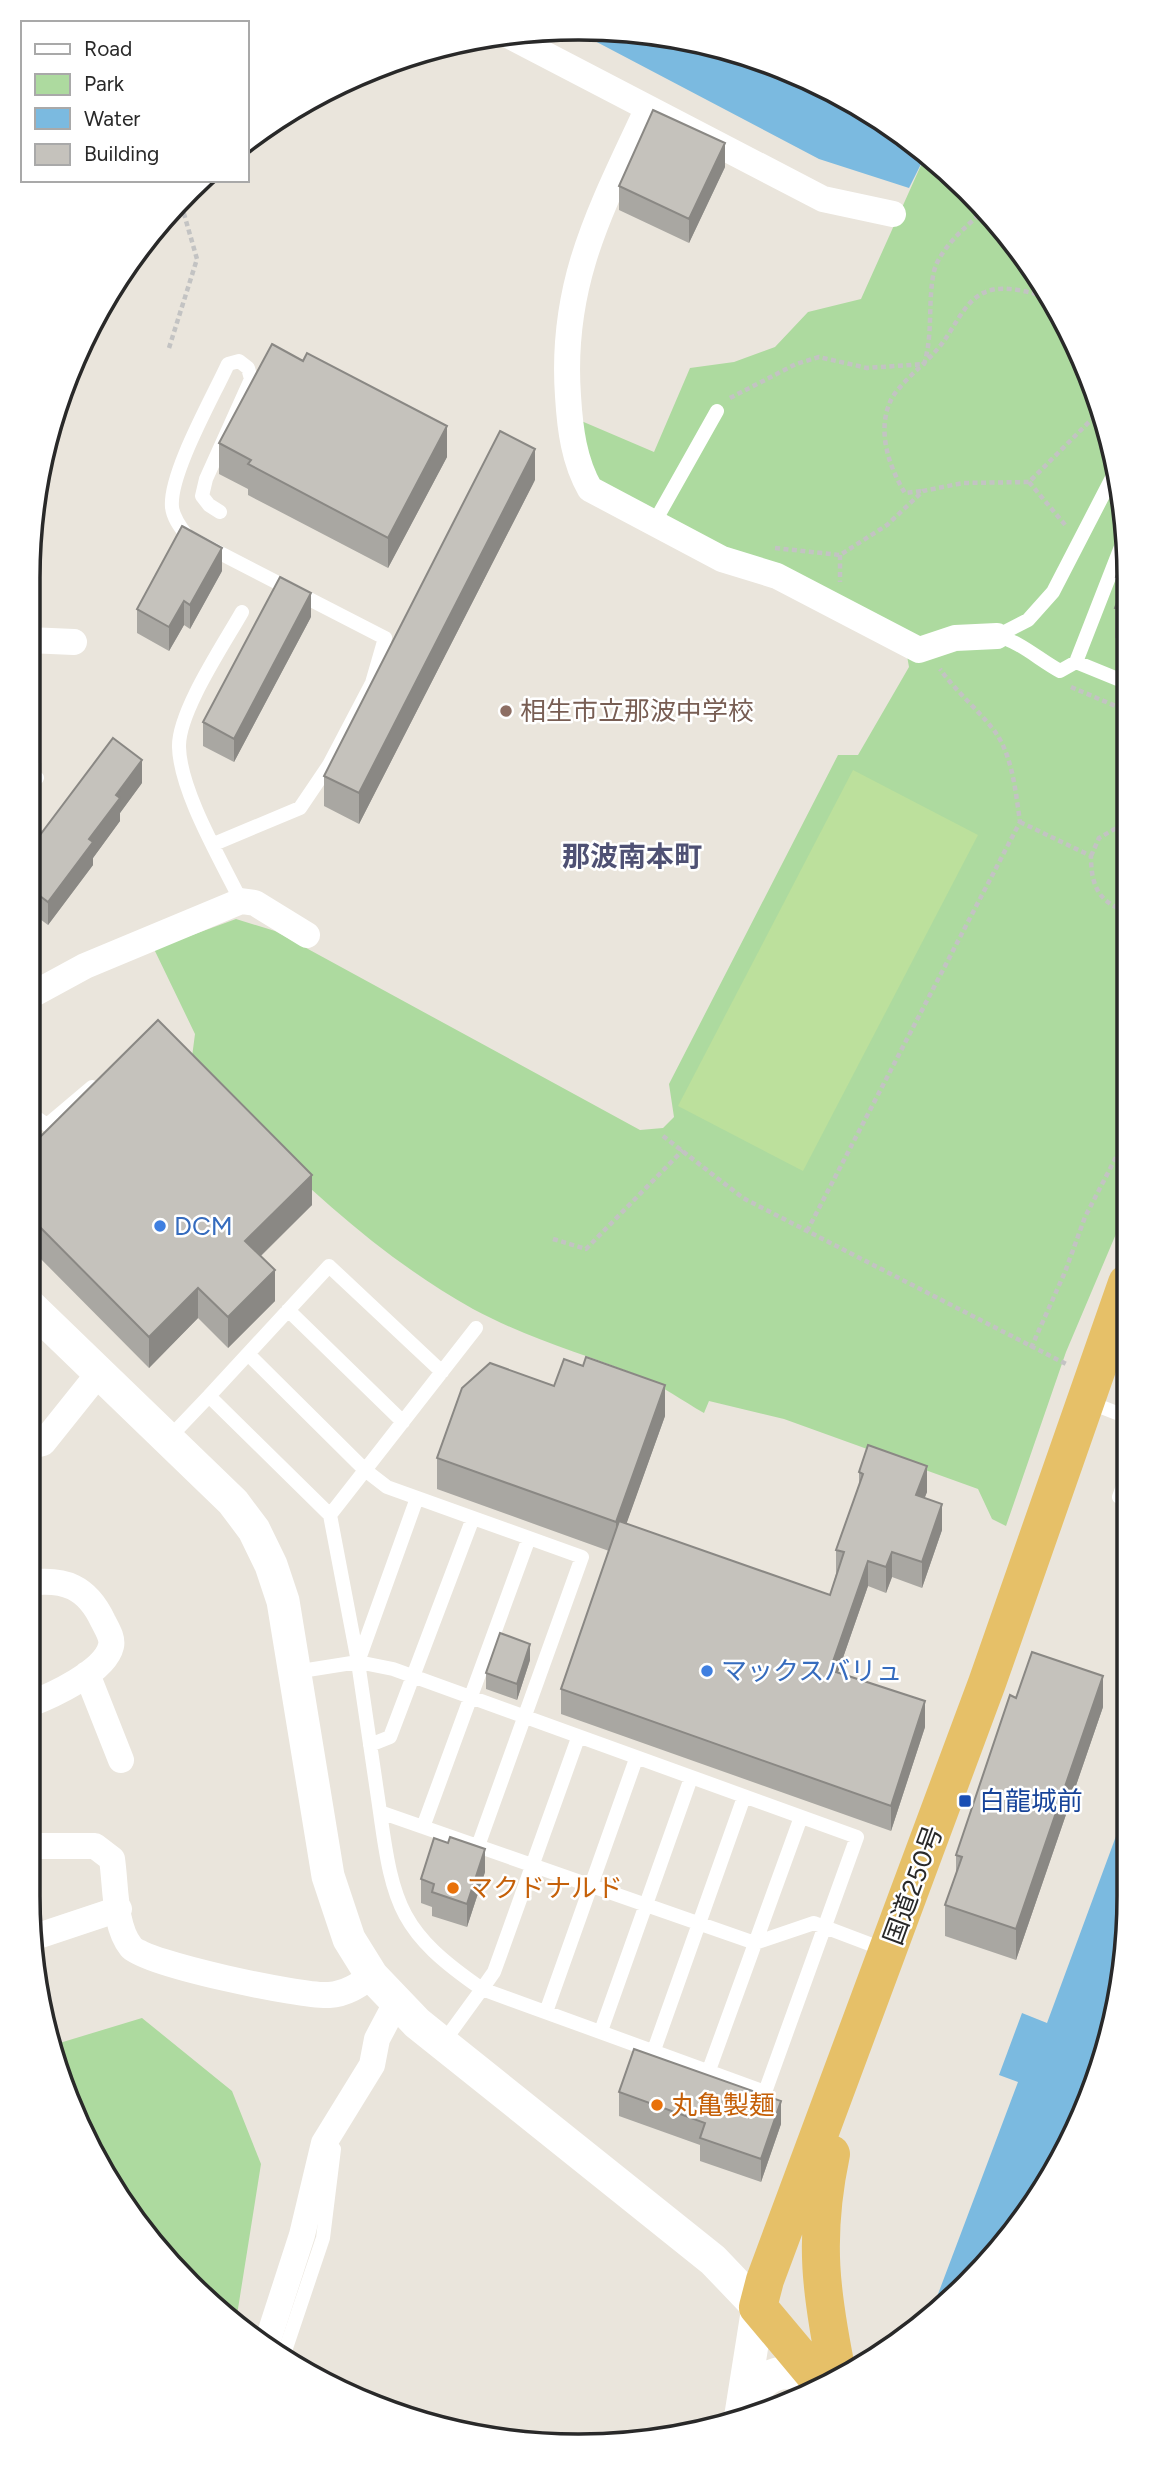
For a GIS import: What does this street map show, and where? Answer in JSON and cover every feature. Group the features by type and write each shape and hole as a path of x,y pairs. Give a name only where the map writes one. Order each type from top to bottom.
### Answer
{"highway":[{"name":"国道250号","path":"758,2307 773,2255 844,2073 987,1682 1078,1383 1117,1303"},
{"path":"826,2373 819,2275 822,2211 844,2073"},
{"path":"758,2307 821,2376"}],"street":[{"path":"523,43 647,110 823,199 893,214"},
{"path":"647,110 582,261 566,333 569,418 578,468 590,489 722,559 777,576 919,650 955,638 997,636"},
{"path":"40,641 74,642"},
{"path":"40,984 241,901 255,903 307,935"},
{"path":"40,1316 233,1502 254,1530 271,1565 283,1601 328,1876 349,1939 372,1976 396,2003 442,2044 713,2260 758,2307 742,2408"},
{"path":"40,1444 99,1373"},
{"path":"40,1581 74,1587 93,1601 111,1639 111,1647 104,1660 87,1674 40,1700"},
{"path":"87,1674 121,1760"},
{"path":"40,1846 95,1846 112,1859 123,1936 134,1951 157,1962 298,1992 329,1995 352,1990 372,1976"},
{"path":"41,1935 119,1909"},
{"path":"269,2336 302,2235 324,2143 372,2065 377,2039 385,2018 396,2003"},
{"path":"744,2407 752,2392 772,2375 802,2373 817,2378"}],"lane":[{"path":"214,844 300,808 329,765 372,683 385,638 187,536 178,524 172,507 176,479 228,364 239,361 248,368 251,379 206,479 202,496 220,512"},
{"path":"654,523 717,411"},
{"path":"997,636 1027,620 1053,592 1108,483"},
{"path":"997,636 1016,640 1038,659 1060,671 1076,662 1116,559"},
{"path":"241,901 189,792 179,747 186,715 242,612"},
{"path":"1076,662 1117,679"},
{"path":"40,1120 47,1125 102,1078"},
{"path":"168,1438 329,1266 442,1372"},
{"path":"288,1311 403,1422"},
{"path":"330,1515 476,1328"},
{"path":"248,1354 365,1470 387,1487 582,1557 478,1846"},
{"path":"1078,1383 1117,1410"},
{"path":"209,1396 330,1515 358,1662 386,1860 400,1907 412,1929 446,1963 482,1989 765,2092 857,1837 525,1720 376,1664 358,1662 295,1672"},
{"path":"358,1662 418,1498"},
{"path":"370,1745 390,1737 473,1518"},
{"path":"423,1827 528,1538"},
{"path":"442,2044 494,1972 578,1738"},
{"path":"545,2012 636,1759"},
{"path":"601,2031 691,1778"},
{"path":"654,2050 744,1797"},
{"path":"380,1812 755,1943 814,1923 889,1951"},
{"path":"709,2070 801,1817"},
{"path":"285,2347 323,2238 335,2140 356,2092"}],"path":[{"path":"169,348 197,259 184,213"},
{"path":"924,364 930,342 933,273 955,237 977,217"},
{"path":"1035,294 1023,290 989,290 970,303 943,344 890,401 883,433 894,475 905,493 963,483 1029,482 1092,419"},
{"path":"717,411 723,402 796,364 819,357 867,368 924,364"},
{"path":"1029,482 1060,522 1082,536"},
{"path":"771,547 840,555 887,525 923,491"},
{"path":"807,1231 1020,822 1014,777 998,736 957,693 940,669 938,644"},
{"path":"1060,671 1071,687 1117,706"},
{"path":"1020,822 1091,856"},
{"path":"1117,828 1099,838 1091,856 1091,878 1100,897 1117,906"},
{"path":"663,1136 743,1198 1031,1348 1078,1383"},
{"path":"553,1239 586,1249 683,1150"},
{"path":"1031,1348 1065,1272 1085,1217 1117,1155"}],"green space":[{"path":"921,164 983,224 1006,251 1045,309 1076,373 1088,405 1112,508 1117,578 1117,1232 1066,1352 1006,1526 992,1519 978,1489 784,1419 709,1401 704,1413 640,1376 514,1329 433,1285 359,1230 324,1200 190,1072 195,1034 154,949 236,919 275,931 640,1130 663,1128 674,1117 669,1084 838,755 858,755 909,667 902,628 712,541 599,484 585,457 579,420 654,452 690,368 734,362 775,347 808,312 861,299"},
{"path":"853,770 978,835 803,1171 678,1106"},
{"path":"142,2018 232,2091 261,2164 238,2312 174,2250 131,2195 96,2134 81,2101 61,2043"}],"water":[{"path":"594,40 684,51 752,69 784,81 848,112 921,164 909,188 819,159"},
{"path":"1117,1833 1116,1931 1112,1966 1098,2035 1076,2101 1045,2165 1026,2195 983,2250 937,2296 1018,2082 999,2075 1022,2013 1047,2023"}],"building":[{"path":"653,110 725,143 689,219 619,186"},
{"path":"272,344 303,361 307,353 447,426 388,538 248,464 251,460 219,443"},
{"path":"500,431 535,449 359,793 324,776"},
{"path":"182,526 222,548 190,605 184,601 169,627 137,609"},
{"path":"280,577 311,593 234,739 203,722"},
{"path":"113,738 142,760 116,795 120,798 89,839 93,842 48,902 40,896 40,835"},
{"name":"DCM","path":"158,1020 312,1175 245,1241 275,1270 228,1317 198,1288 149,1337 40,1227 40,1137"},
{"path":"586,1357 665,1385 616,1522 437,1458 462,1388 490,1363 554,1386 564,1359 583,1366"},
{"path":"868,1445 927,1466 916,1495 942,1504 922,1562 892,1552 886,1567 868,1561 830,1670 925,1701 891,1806 561,1689 619,1521 830,1595 844,1552 836,1550 863,1474 859,1472"},
{"path":"500,1633 530,1644 517,1684 486,1673"},
{"path":"1032,1652 1103,1676 1016,1929 945,1905 962,1857 956,1855 1010,1695 1016,1698"},
{"path":"450,1837 485,1849 467,1904 432,1892 434,1884 421,1879 434,1838 448,1843"},
{"path":"634,2049 781,2101 761,2159 700,2138 705,2123 619,2092"}],"place":[{"name":"相生市立那波中学校","path":"506,711"},
{"name":"DCM","path":"160,1226"},
{"name":"マックスバリュ","path":"707,1671"},
{"name":"白龍城前","path":"965,1801"},
{"name":"マクドナルド","path":"453,1888"},
{"name":"丸亀製麺","path":"657,2105"}],"district":[{"name":"那波南本町","path":"632,856"}]}
